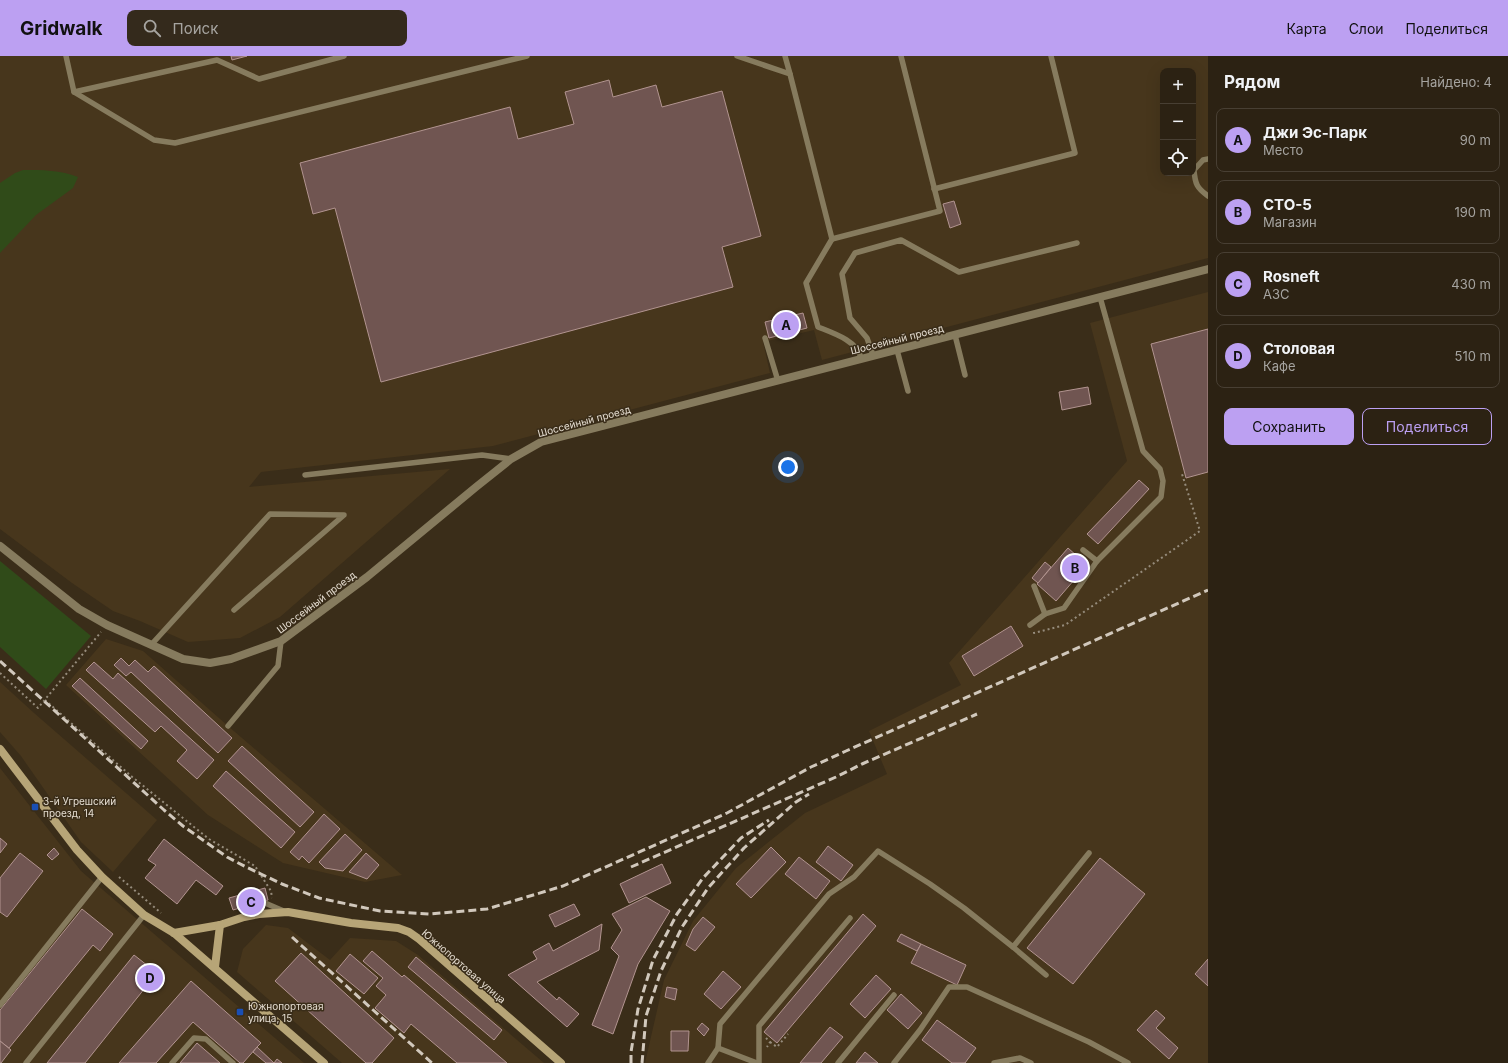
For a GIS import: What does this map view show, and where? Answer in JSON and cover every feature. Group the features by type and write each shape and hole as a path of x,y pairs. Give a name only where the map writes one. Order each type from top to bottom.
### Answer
{"street":[{"name":"Шоссейный проезд","path":"0,546 79,609 107,625 183,659 210,664 231,659 280,642 367,577 476,486 511,459 541,442 1208,269"},
{"path":"0,749 77,850 102,877 144,915 174,932 324,1063"},
{"name":"Южнопортовая улица","path":"174,932 220,925 259,914 288,912 351,923 398,928 419,939 561,1063"},
{"path":"215,967 220,925"}],"lane":[{"path":"66,56 74,92 154,140 175,143 527,56"},
{"path":"74,92 217,60 259,79 344,56"},
{"path":"737,56 790,74"},
{"path":"785,56 832,239 806,284 818,327 847,339 861,354 861,358"},
{"path":"832,239 940,211 901,56"},
{"path":"934,189 1075,153 1051,56"},
{"path":"1208,159 1203,160 1194,170 1195,180 1199,190 1208,196"},
{"path":"874,355 867,338 850,318 842,274 855,253 901,240 959,272 1077,243"},
{"path":"1030,625 1045,614 1064,608 1097,561 1161,497 1163,480 1160,469 1143,451 1100,297"},
{"path":"955,335 965,375"},
{"path":"765,338 778,381"},
{"path":"897,350 908,391"},
{"path":"304,475 482,455 511,459"},
{"path":"151,645 270,514 344,515 234,610"},
{"path":"1083,550 1097,561"},
{"path":"1034,586 1045,614"},
{"path":"228,726 278,666 280,642"},
{"path":"708,1063 718,1048 720,1024 829,894 854,877 878,851 959,904 1046,975"},
{"path":"1013,947 1089,853"},
{"path":"0,1005 102,877"},
{"path":"267,904 288,912"},
{"path":"26,1063 144,915"},
{"path":"718,1048 758,1063 759,1026 850,918"},
{"path":"894,1063 920,1030 949,987 967,987 1089,1042 1128,1063"},
{"path":"838,1063 894,995"},
{"path":"172,1063 194,1038 206,1039 233,1063"},
{"path":"994,1063 1020,1058 1031,1063"}],"path":[{"path":"1030,625 1034,633 1065,624 1200,531 1182,474"},
{"path":"0,673 38,708 107,625"},
{"path":"45,700 131,776 209,839 254,866 271,891 272,898 267,904"},
{"path":"119,877 164,917"},
{"path":"765,1037 776,1047 788,1034"},
{"path":"766,1049 770,1042"}],"shaded area":[{"path":"0,56 1208,56 1208,258 822,360 814,330 763,342 770,373 493,446 261,472 249,487 450,469 280,617 240,638 188,642 113,611 72,583 0,529"},
{"path":"1208,292 1208,1063 645,1063 664,980 693,921 736,868 805,813 887,774 869,731 961,685 949,663 1127,461 1090,323"},
{"path":"106,639 143,651 402,875 365,882 283,863 208,815 66,685"},
{"path":"0,682 157,820 113,872 81,842 21,756 0,732"},
{"path":"0,768 81,871 304,1063 0,1063"},
{"path":"266,925 288,928 330,960 350,938 396,941 418,955 544,1063 342,1063 237,972 243,949"}],"green space":[{"path":"23,170 44,170 78,177 73,188 36,215 0,253 0,183 15,173"},
{"path":"0,561 91,636 46,689 0,647"}],"building":[{"path":"231,56 247,56 232,60"},
{"path":"609,80 613,97 656,85 662,107 722,91 761,236 722,247 733,287 381,382 335,208 313,214 300,163 510,107 518,139 574,124 565,92"},
{"path":"954,201 961,224 950,228 943,204"},
{"path":"803,313 807,328 769,338 765,322"},
{"path":"1208,329 1208,472 1186,478 1151,344"},
{"path":"1088,387 1091,404 1062,410 1059,392"},
{"path":"1139,480 1149,489 1098,544 1087,534"},
{"path":"1068,548 1087,565 1056,601 1037,584"},
{"path":"1045,562 1051,567 1038,583 1032,578"},
{"path":"1011,626 1023,646 974,676 962,656"},
{"path":"121,658 129,666 135,660 148,672 154,666 232,738 218,753 131,672 126,676 114,665"},
{"path":"94,662 113,679 118,673 214,760 197,779 177,761 187,750 161,726 155,732 86,670"},
{"path":"80,678 148,741 141,749 72,686"},
{"path":"242,746 314,812 300,827 228,761"},
{"path":"226,771 295,832 281,848 213,786"},
{"path":"324,814 340,829 309,863 302,856 299,860 290,852"},
{"path":"345,834 362,850 343,871 325,868 319,862"},
{"path":"0,838 7,844 0,853"},
{"path":"164,839 223,886 216,895 196,880 177,904 145,878 156,865 148,860"},
{"path":"828,846 853,865 841,881 816,862"},
{"path":"771,847 786,862 751,898 736,884"},
{"path":"54,848 59,854 52,860 47,855"},
{"path":"20,853 43,871 7,917 0,912 0,878"},
{"path":"366,853 379,865 367,879 349,872"},
{"path":"799,857 830,881 816,899 785,874"},
{"path":"1100,858 1145,894 1073,984 1027,948"},
{"path":"662,864 671,883 629,903 620,884"},
{"path":"265,888 268,900 233,910 229,898"},
{"path":"646,897 670,911 638,964 613,1034 592,1025 619,956 611,948 622,930 612,914"},
{"path":"574,904 580,915 555,927 549,915"},
{"path":"82,909 113,934 100,951 93,945 9,1048 0,1041 0,1010"},
{"path":"863,914 876,926 777,1043 764,1032"},
{"path":"703,917 715,927 695,951 686,945 693,929"},
{"path":"602,924 599,950 537,982 557,1000 559,997 579,1014 567,1027 508,975 537,959 533,952 549,943 553,951"},
{"path":"901,934 921,944 917,951 897,941"},
{"path":"921,944 966,965 957,985 911,963"},
{"path":"372,951 402,977 404,975 507,1063 457,1063 411,1024 404,1033 375,1008 386,995 376,986 383,978 363,961"},
{"path":"301,953 394,1038 372,1063 366,1063 275,981"},
{"path":"350,954 378,978 364,994 336,971"},
{"path":"134,955 157,973 85,1063 47,1063"},
{"path":"416,957 502,1030 494,1040 408,967"},
{"path":"1208,959 1208,986 1195,974"},
{"path":"723,971 741,987 721,1009 704,994"},
{"path":"876,975 891,989 865,1018 850,1004"},
{"path":"191,981 261,1043 243,1063 240,1063 193,1022 156,1063 119,1063"},
{"path":"667,987 677,989 675,1000 665,997"},
{"path":"901,994 922,1013 908,1029 887,1010"},
{"path":"1156,1010 1165,1018 1156,1028 1178,1048 1169,1059 1137,1030"},
{"path":"937,1020 976,1048 965,1063 952,1063 922,1040"},
{"path":"702,1023 709,1029 704,1036 697,1029"},
{"path":"830,1027 843,1037 821,1063 800,1063"},
{"path":"671,1031 689,1031 688,1051 671,1051"},
{"path":"0,1041 11,1050 1,1063 0,1063"},
{"path":"197,1043 220,1063 180,1063"},
{"path":"257,1047 274,1063 266,1063 253,1052"},
{"path":"865,1052 878,1063 856,1063"},
{"path":"277,1059 282,1063 274,1063"}],"railway":[{"path":"0,661 164,810 183,826 227,857 282,884 319,898 380,911 430,914 487,909 563,886 727,813 811,767 1208,590"},
{"path":"631,867 977,714"},
{"path":"642,1063 646,1016 661,971 682,927 708,888 744,848 796,802 809,794"},
{"path":"631,1063 631,1052 638,1009 653,960 677,914 703,878 741,838 769,820"},
{"path":"292,937 432,1063"}],"place":[{"name":"Джи Эс-Парк","path":"786,325"},
{"name":"СТО-5","path":"1075,568"},
{"name":"3-й Угрешский проезд, 14","path":"35,807"},
{"name":"Rosneft","path":"251,902"},
{"name":"Столовая","path":"150,978"},
{"name":"Южнопортовая улица, 15","path":"240,1012"}]}
